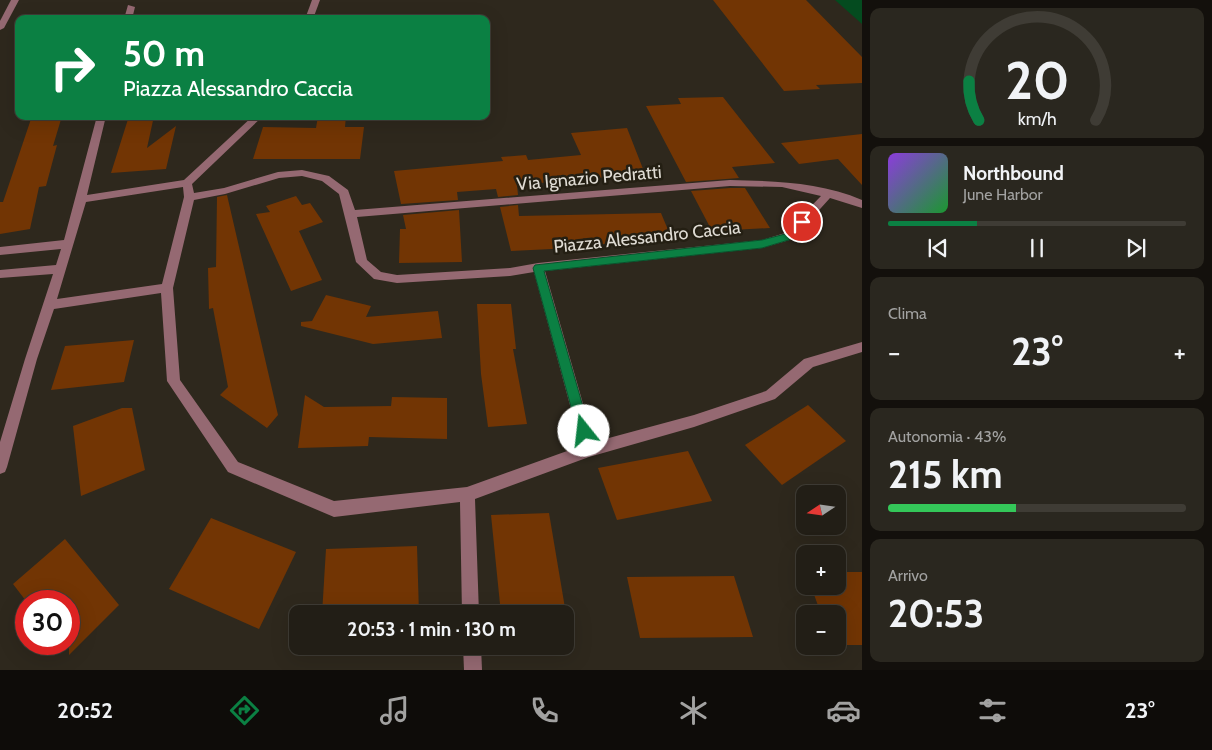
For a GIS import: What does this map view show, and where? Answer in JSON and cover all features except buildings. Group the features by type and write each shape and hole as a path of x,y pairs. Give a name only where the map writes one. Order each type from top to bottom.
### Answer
{"street":[{"path":"0,28 15,0"},
{"path":"310,15 316,0"},
{"path":"129,15 131,7"},
{"path":"0,467 31,359 81,199 101,120"},
{"path":"81,199 187,183 255,120"},
{"path":"188,196 226,191 278,175 302,173 325,178 344,192 362,262 378,276 397,279 510,272 538,268"},
{"path":"187,183 188,196 167,288 174,381 233,467 334,509 467,494 589,450 694,421 770,395 809,363 862,347"},
{"name":"Via Ignazio Pedratti","path":"351,214 730,183 782,184 828,194"},
{"path":"828,194 862,204"},
{"name":"Piazza Alessandro Caccia","path":"589,450 538,268 762,244 788,236 828,194"},
{"path":"0,251 67,244"},
{"path":"0,274 59,269"},
{"path":"49,305 167,288"},
{"path":"467,494 471,605"},
{"path":"472,655 473,670"}],"green space":[{"path":"835,0 862,0 862,24"}],"route":[{"path":"584,431 538,268 762,244 788,236 802,222"}]}
